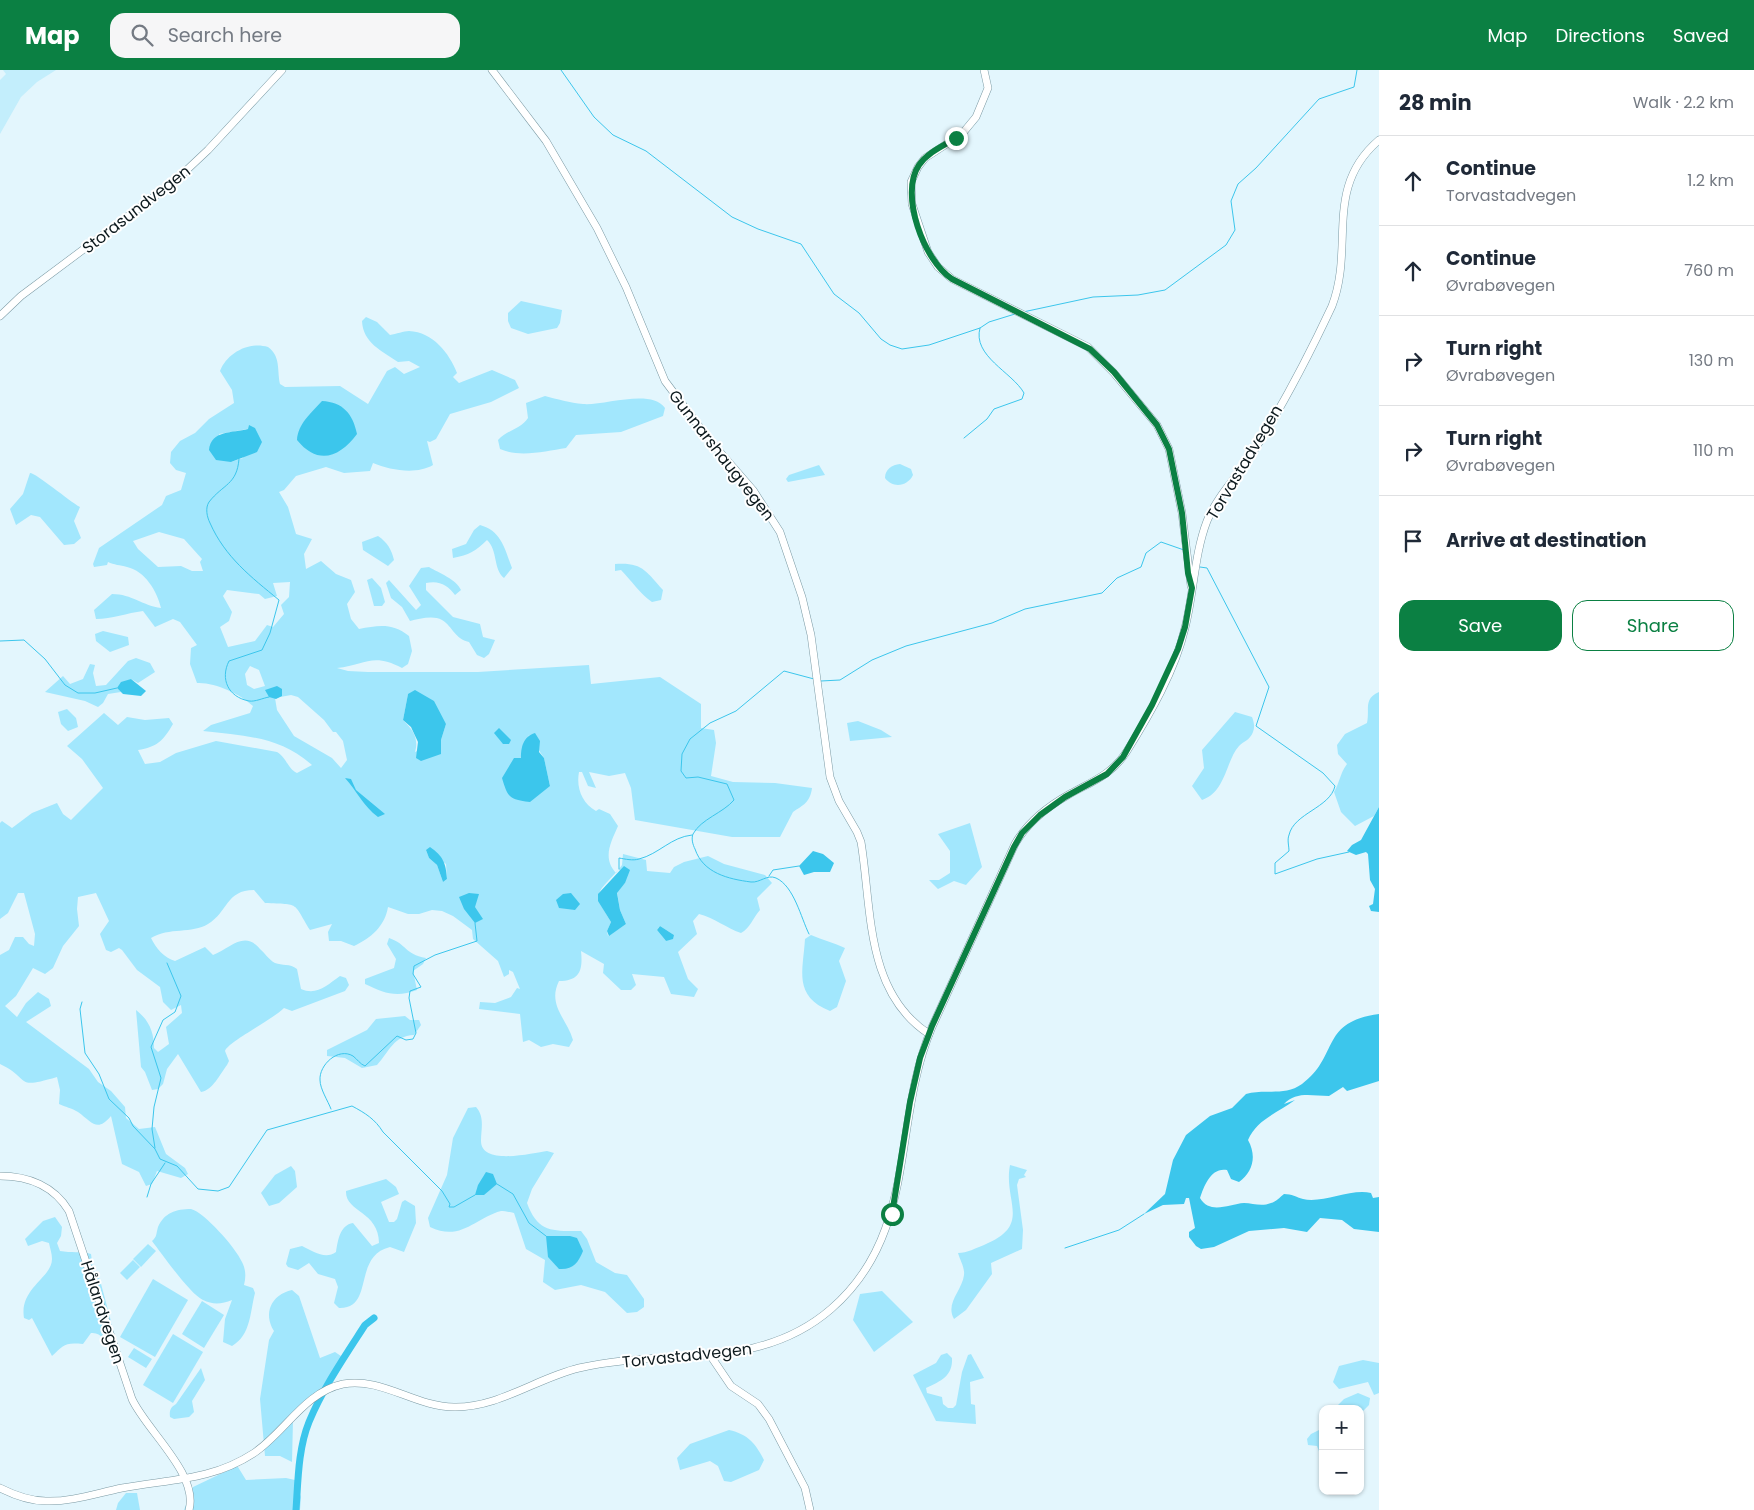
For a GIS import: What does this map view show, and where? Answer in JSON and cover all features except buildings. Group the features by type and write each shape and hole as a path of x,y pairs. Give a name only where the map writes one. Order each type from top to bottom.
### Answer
{"main road":[{"name":"Storasundvegen","path":"0,316 21,296 180,177 282,70"},
{"name":"Gunnarshaugvegen","path":"492,70 550,147 597,228 620,273 665,381 707,437 753,490 780,532 802,597 811,635 830,777 839,801 857,832 860,842 870,928 879,962 900,1008 906,1016 929,1034"},
{"path":"984,70 988,88 974,121 962,134 925,158 912,179 911,200 928,252 938,267 952,279 1090,349 1114,372 1157,425 1169,449 1182,513 1188,573 1192,588"},
{"name":"Torvastadvegen","path":"0,1488 27,1499 59,1501 134,1486 184,1480 219,1471 247,1457 276,1436 314,1398 339,1385 370,1384 430,1405 461,1407 488,1402 582,1367 756,1349 797,1333 837,1304 866,1269 881,1242 892,1214 914,1081 929,1034 1019,838 1050,807 1107,774 1128,750 1156,698 1178,649 1185,627 1202,538 1210,513 1257,446 1332,306 1339,283 1348,184 1359,160 1379,140"},
{"name":"Hålandvegen","path":"0,1176 28,1179 41,1184 55,1194 67,1207 132,1399 140,1414 167,1450 184,1480 190,1494 189,1510"},
{"path":"710,1355 731,1386 758,1404 769,1419 805,1488 810,1510"}],"shaded area":[{"path":"3,70 56,70 37,82 21,97 0,134 0,80 6,74"},
{"path":"521,301 562,310 560,323 557,328 528,334 511,328 508,321 508,313"},
{"path":"366,317 377,322 390,335 409,331 418,332 433,339 450,358 457,373 453,377 459,383 492,370 515,380 519,388 491,402 450,414 436,439 430,442 427,441 433,465 411,471 387,468 373,463 370,471 344,473 326,467 296,476 284,490 279,492 288,507 296,534 312,539 304,554 306,569 321,561 336,574 351,580 355,592 347,604 351,619 359,629 386,626 397,629 409,636 412,651 408,664 402,668 392,663 376,660 337,668 348,671 368,672 478,672 589,665 591,684 660,677 701,704 701,728 714,730 716,743 711,776 733,782 775,783 812,788 811,793 805,803 793,812 780,837 732,837 635,820 631,788 625,773 609,776 589,772 596,788 588,786 582,772 579,772 579,789 587,804 596,811 599,809 610,814 618,826 609,850 609,862 616,873 601,889 599,894 601,904 611,922 607,931 608,936 626,924 620,910 617,892 625,883 619,869 622,865 623,854 646,860 647,871 670,873 674,867 684,862 708,856 724,864 765,875 772,883 757,898 760,910 749,926 741,933 699,914 693,921 697,934 678,952 688,979 698,989 694,997 671,994 664,977 632,974 636,985 631,990 621,990 603,973 604,964 581,951 579,973 572,979 559,981 555,997 559,1012 573,1040 569,1047 553,1044 541,1047 529,1040 523,1042 520,1014 479,1009 480,1002 495,1003 511,997 517,988 520,989 513,972 509,970 509,974 504,977 498,961 473,939 472,930 453,916 442,911 432,910 419,914 408,914 388,907 384,920 376,931 354,946 341,941 329,941 328,932 332,924 310,930 294,906 265,903 254,890 245,891 232,898 215,919 202,927 165,933 151,938 167,958 175,961 205,947 213,955 237,942 248,941 275,963 292,966 297,969 301,989 307,991 317,990 340,976 346,978 349,985 345,991 292,1011 284,1008 234,1042 225,1051 229,1061 227,1065 213,1085 205,1091 201,1092 178,1054 167,1069 163,1084 158,1089 152,1090 141,1067 136,1010 150,1027 154,1048 158,1052 169,1044 166,1027 182,1013 181,1005 171,1010 163,1002 160,987 137,970 122,950 119,948 111,952 106,950 100,934 109,921 96,893 78,897 79,926 63,946 53,968 45,974 33,968 16,996 5,1006 17,1017 26,1003 38,992 49,999 51,1006 26,1022 89,1069 98,1082 111,1091 125,1107 126,1118 139,1129 155,1127 166,1154 185,1168 188,1174 181,1178 157,1171 152,1184 146,1186 139,1172 122,1164 111,1116 102,1124 94,1124 76,1111 59,1104 60,1090 57,1077 28,1083 0,1064 0,955 9,950 15,937 23,937 29,944 34,946 35,934 24,893 18,893 8,913 0,919 0,823 2,821 12,828 32,813 57,803 63,814 71,820 103,788 82,759 67,746 104,713 118,725 127,717 145,720 169,718 173,724 163,739 155,745 138,750 145,764 160,762 176,753 216,741 277,752 297,773 312,765 300,755 274,743 247,736 203,731 211,725 250,713 253,706 227,690 212,684 197,683 190,664 191,648 197,645 180,622 173,619 155,627 143,611 96,619 94,610 112,594 126,596 161,608 157,595 145,577 133,569 108,562 107,565 94,567 93,564 99,548 162,505 166,496 181,490 186,473 176,470 170,463 171,452 180,441 195,433 209,419 234,403 232,390 220,371 233,354 246,347 268,347 277,359 280,384 285,387 340,386 368,404 387,371 395,367 404,374 420,367 409,361 398,362 374,346 363,329 362,321","holes":["249,425 243,458 231,462 219,434 248,429","159,532 184,539 202,559 200,562 203,571 192,571 181,566 158,567 138,549 133,541","290,582 289,597 281,605 284,614 273,627 267,625 255,641 228,647 220,627 229,621 232,612 223,596 227,590 259,594 265,599 277,596 273,583","250,666 259,670 265,686 254,689 247,685 245,674","408,694 446,724 441,740 415,752 416,738 410,727 403,720","291,695 298,697 324,720 343,741 347,760 341,768 332,758 294,736 277,710 275,698","529,735 544,758 550,786 521,759","426,850 446,864 447,879 443,882 437,865 429,858","660,926 674,935 666,941 657,930"]},
{"path":"545,396 583,404 638,398 649,399 658,402 665,408 663,416 621,432 576,435 566,448 524,453 508,452 500,449 498,440 522,425 528,418 526,403"},
{"path":"322,401 336,404 346,410 353,421 357,434 336,453 321,456 305,448 297,440 302,424"},
{"path":"249,425 255,428 262,442 257,452 231,462 216,460 209,450 214,439 224,433 248,429"},
{"path":"900,464 911,469 913,475 904,484 892,484 885,478 886,472 892,466"},
{"path":"819,465 825,475 788,482 786,479 789,475"},
{"path":"30,473 39,477 80,507 74,521 81,538 74,544 64,545 40,517 31,515 16,525 10,509 23,494"},
{"path":"480,525 498,536 505,548 512,568 504,578 498,570 493,549 487,540 472,552 453,558 452,549 466,544 474,530"},
{"path":"378,536 387,544 393,556 394,560 388,566 363,550 362,542"},
{"path":"615,564 638,566 643,569 663,590 661,600 652,602 639,591 621,570 615,571"},
{"path":"429,567 451,579 461,590 455,595 446,586 435,582 426,583 426,590 453,617 480,624 483,637 495,640 489,654 484,658 477,655 469,642 457,636 442,620 422,618 410,621 402,607 391,598 386,583 389,580 416,610 421,605 409,586 421,568"},
{"path":"372,578 381,588 385,602 382,606 374,606 367,580"},
{"path":"103,631 128,637 129,645 110,652 96,641 95,634"},
{"path":"136,658 150,663 155,672 138,683 131,679 117,688 121,692 108,694 103,703 98,707 85,701 45,692 63,676 70,684 83,679 90,664 95,665 93,673 96,686 106,685 128,661"},
{"path":"131,679 146,691 141,696 123,694 117,688 121,682"},
{"path":"277,686 282,689 282,696 276,699 269,697 265,690"},
{"path":"415,690 434,701 446,724 441,740 441,754 421,761 416,758 418,742 411,727 403,720 408,694"},
{"path":"1379,692 1379,807 1374,816 1355,826 1341,812 1334,792 1347,764 1338,754 1337,745 1345,734 1367,723 1369,701"},
{"path":"67,709 76,718 78,727 68,731 61,724 58,712"},
{"path":"1235,712 1252,717 1254,724 1253,732 1235,752 1216,790 1202,800 1192,786 1204,768 1202,750"},
{"path":"858,721 881,730 892,737 850,741 847,723"},
{"path":"499,728 511,740 509,744 503,744 494,733"},
{"path":"535,733 540,741 539,752 544,758 550,786 530,802 518,800 510,796 502,778 514,758 521,758 522,746 525,740"},
{"path":"345,778 351,779 356,790 385,814 378,817 373,813"},
{"path":"1379,807 1379,912 1371,911 1369,906 1373,904 1375,889 1370,880 1368,854 1366,852 1356,855 1347,851 1352,845 1361,840"},
{"path":"970,823 982,867 966,885 954,881 938,889 929,880 939,880 950,873 950,851 938,834"},
{"path":"430,847 441,857 445,864 447,879 443,882 437,865 429,858 426,850"},
{"path":"813,851 823,854 834,863 830,872 814,872 804,875 799,866"},
{"path":"624,866 630,870 625,883 617,893 620,910 626,924 609,936 607,931 611,922 598,901 598,894"},
{"path":"469,893 479,894 475,907 483,919 475,923 464,909 459,897"},
{"path":"571,893 580,904 575,910 559,908 556,900 563,894"},
{"path":"660,926 674,935 673,939 666,941 657,930"},
{"path":"811,935 845,948 839,961 846,981 837,1007 830,1011 818,1005 805,990 802,972 805,939"},
{"path":"389,938 395,940 413,954 426,958 423,964 413,971 417,990 396,994 378,990 365,984 365,979 394,968 396,959 387,944"},
{"path":"1379,1014 1379,1081 1347,1091 1343,1087 1329,1096 1305,1095 1289,1100 1284,1104 1295,1100 1268,1117 1252,1133 1248,1140 1253,1158 1250,1169 1244,1178 1239,1182 1231,1179 1227,1170 1217,1171 1209,1178 1200,1198 1209,1206 1220,1207 1244,1203 1267,1204 1275,1202 1284,1194 1311,1200 1363,1192 1371,1193 1373,1198 1379,1197 1379,1232 1354,1229 1342,1220 1320,1218 1307,1232 1284,1228 1249,1231 1214,1247 1201,1249 1189,1237 1189,1232 1195,1228 1189,1198 1186,1198 1184,1204 1163,1205 1144,1214 1165,1194 1173,1160 1186,1135 1210,1116 1232,1108 1246,1094 1288,1090 1302,1084 1322,1062 1338,1032 1347,1024 1360,1018"},
{"path":"405,1016 410,1020 419,1020 421,1025 414,1035 396,1041 377,1065 362,1068 345,1058 327,1056 327,1050 367,1030 376,1019"},
{"path":"476,1107 482,1119 481,1141 483,1149 489,1153 498,1156 509,1156 547,1151 554,1153 532,1189 527,1203 531,1213 536,1220 548,1228 562,1231 581,1231 587,1239 596,1262 615,1273 627,1275 644,1299 644,1307 637,1312 627,1313 605,1292 581,1285 555,1290 543,1282 545,1260 526,1249 514,1213 501,1211 467,1227 451,1232 430,1227 428,1218 447,1175 453,1138 468,1108"},
{"path":"1010,1165 1027,1170 1024,1175 1026,1177 1019,1179 1017,1185 1023,1230 1022,1249 991,1263 992,1274 966,1310 954,1319 951,1308 964,1275 958,1253 984,1245 999,1237 1008,1229 1012,1221"},
{"path":"291,1166 295,1171 297,1187 279,1203 269,1206 261,1193 275,1175"},
{"path":"486,1172 493,1174 497,1184 484,1195 475,1195 478,1185"},
{"path":"386,1179 396,1187 399,1194 381,1202 389,1222 394,1222 397,1219 402,1202 405,1200 415,1206 416,1223 404,1252 390,1247 378,1252 371,1260 357,1300 350,1306 339,1308 334,1303 338,1287 335,1279 318,1274 309,1263 298,1270 288,1267 286,1264 290,1249 302,1246 319,1254 332,1254 336,1252 342,1230 353,1223 372,1246 379,1243 378,1232 374,1224 351,1203 347,1198 346,1191"},
{"path":"191,1209 211,1223 233,1248 244,1268 244,1285 253,1288 255,1293 251,1315 243,1336 232,1346 223,1342 225,1319 232,1300 214,1303 207,1302 197,1296 176,1273 152,1241 156,1237 158,1227 167,1215 180,1210"},
{"path":"55,1217 62,1227 61,1236 57,1243 60,1251 91,1254 93,1269 100,1280 117,1344 109,1349 98,1334 91,1333 83,1344 72,1343 65,1345 52,1356 32,1318 29,1320 24,1318 26,1299 51,1266 52,1259 49,1243 42,1241 28,1246 25,1239 43,1221"},
{"path":"546,1236 570,1236 577,1238 583,1251 577,1262 571,1267 559,1269 548,1257"},
{"path":"148,1244 156,1251 141,1267 133,1259"},
{"path":"133,1260 140,1267 127,1280 120,1273"},
{"path":"153,1279 188,1300 155,1357 120,1337"},
{"path":"292,1290 299,1296 320,1358 335,1352 344,1358 333,1376 293,1420 292,1462 280,1456 265,1456 260,1399 269,1340 274,1331 269,1318 269,1311 274,1300 285,1292"},
{"path":"882,1291 913,1322 874,1352 853,1320 860,1294"},
{"path":"202,1301 224,1315 204,1348 182,1334"},
{"path":"173,1334 203,1352 173,1403 143,1385"},
{"path":"134,1348 152,1359 146,1368 128,1357"},
{"path":"947,1353 952,1358 948,1374 926,1388 927,1393 942,1397 943,1404 948,1408 953,1408 956,1405 962,1372 968,1355 971,1354 984,1378 970,1382 971,1404 975,1405 976,1424 936,1421 913,1375 936,1363 941,1355"},
{"path":"1363,1360 1379,1363 1379,1393 1374,1395 1368,1382 1339,1389 1333,1382 1339,1366"},
{"path":"201,1368 205,1380 192,1401 194,1412 189,1417 174,1419 170,1417 172,1408"},
{"path":"1358,1393 1370,1398 1369,1405 1364,1410 1364,1405 1338,1405 1344,1399"},
{"path":"729,1430 751,1440 758,1449 764,1460 759,1470 731,1482 724,1481 718,1466 710,1461 680,1470 677,1458 690,1444"},
{"path":"1319,1430 1319,1451 1317,1446 1308,1445 1307,1439 1311,1434"},
{"path":"238,1467 246,1480 286,1478 295,1480 301,1497 300,1510 184,1510 193,1487"},
{"path":"126,1493 137,1493 140,1510 116,1510 118,1503"}],"waterway":[{"path":"561,70 594,117 613,135 646,151 732,217 758,229 801,244 834,294 859,313 881,339 890,345 902,349 929,345 1015,314"},
{"path":"1023,312 1093,297 1138,295 1165,290 1226,245 1235,230 1231,201 1238,184 1256,168 1319,99 1354,87 1357,70"},
{"path":"964,438 987,419 994,409 1022,399 1024,393 987,355 979,338 980,328"},
{"path":"239,459 238,468 232,479 209,502 208,518 216,535 231,556 279,600 270,633 262,650 229,661 225,674 228,686 236,696 249,701 269,697"},
{"path":"821,681 840,680 872,660 906,646 992,623 1025,609 1102,593 1117,578 1141,567 1146,553 1161,542 1184,550"},
{"path":"1200,567 1207,568 1269,687 1256,726 1323,773 1335,786 1332,794 1326,800 1292,827 1288,837 1289,851 1275,863 1275,874 1317,859 1349,852"},
{"path":"0,641 24,640 45,659 65,685 78,693 95,693 117,688"},
{"path":"809,934 792,895 782,882 773,877 754,882 725,877 704,864 694,846 693,834 701,824 734,800 727,784 698,777 686,778 681,771 682,754 690,739 710,723 736,711 784,671 814,679"},
{"path":"619,869 619,858 632,860 646,857 671,842 692,835"},
{"path":"769,876 773,870 799,866"},
{"path":"331,1109 320,1084 321,1074 326,1063 336,1056 347,1054 353,1056 365,1066 397,1036 406,1040 413,1039 416,1033 409,998 410,991 421,987 413,974 414,966 435,955 477,941 475,923"},
{"path":"155,1148 152,1129 154,1107 161,1078 151,1047 163,1020 175,1012 181,996 167,963"},
{"path":"82,1002 80,1009 85,1053 99,1074 109,1099 129,1118 133,1126 155,1149 160,1159 177,1166 198,1189 218,1191 229,1187 267,1130 352,1106 373,1120 442,1191 450,1204 449,1207 454,1207 475,1195"},
{"path":"147,1197 151,1184 165,1163"},
{"path":"497,1184 513,1194 529,1223 546,1236"},
{"path":"1065,1248 1119,1230 1144,1214"},
{"path":"296,1510 301,1454 309,1422 342,1360 365,1325 374,1318"}],"route":[{"path":"892,1214 910,1102 920,1058 932,1026 1014,847 1022,833 1035,819 1065,797 1100,779 1117,765 1123,757 1152,705 1178,649 1185,627 1192,588 1188,573 1182,513 1169,449 1157,425 1114,372 1090,349 952,279 934,264 912,204 910,195 911,182 918,167 925,158 934,150 956,138"}]}
